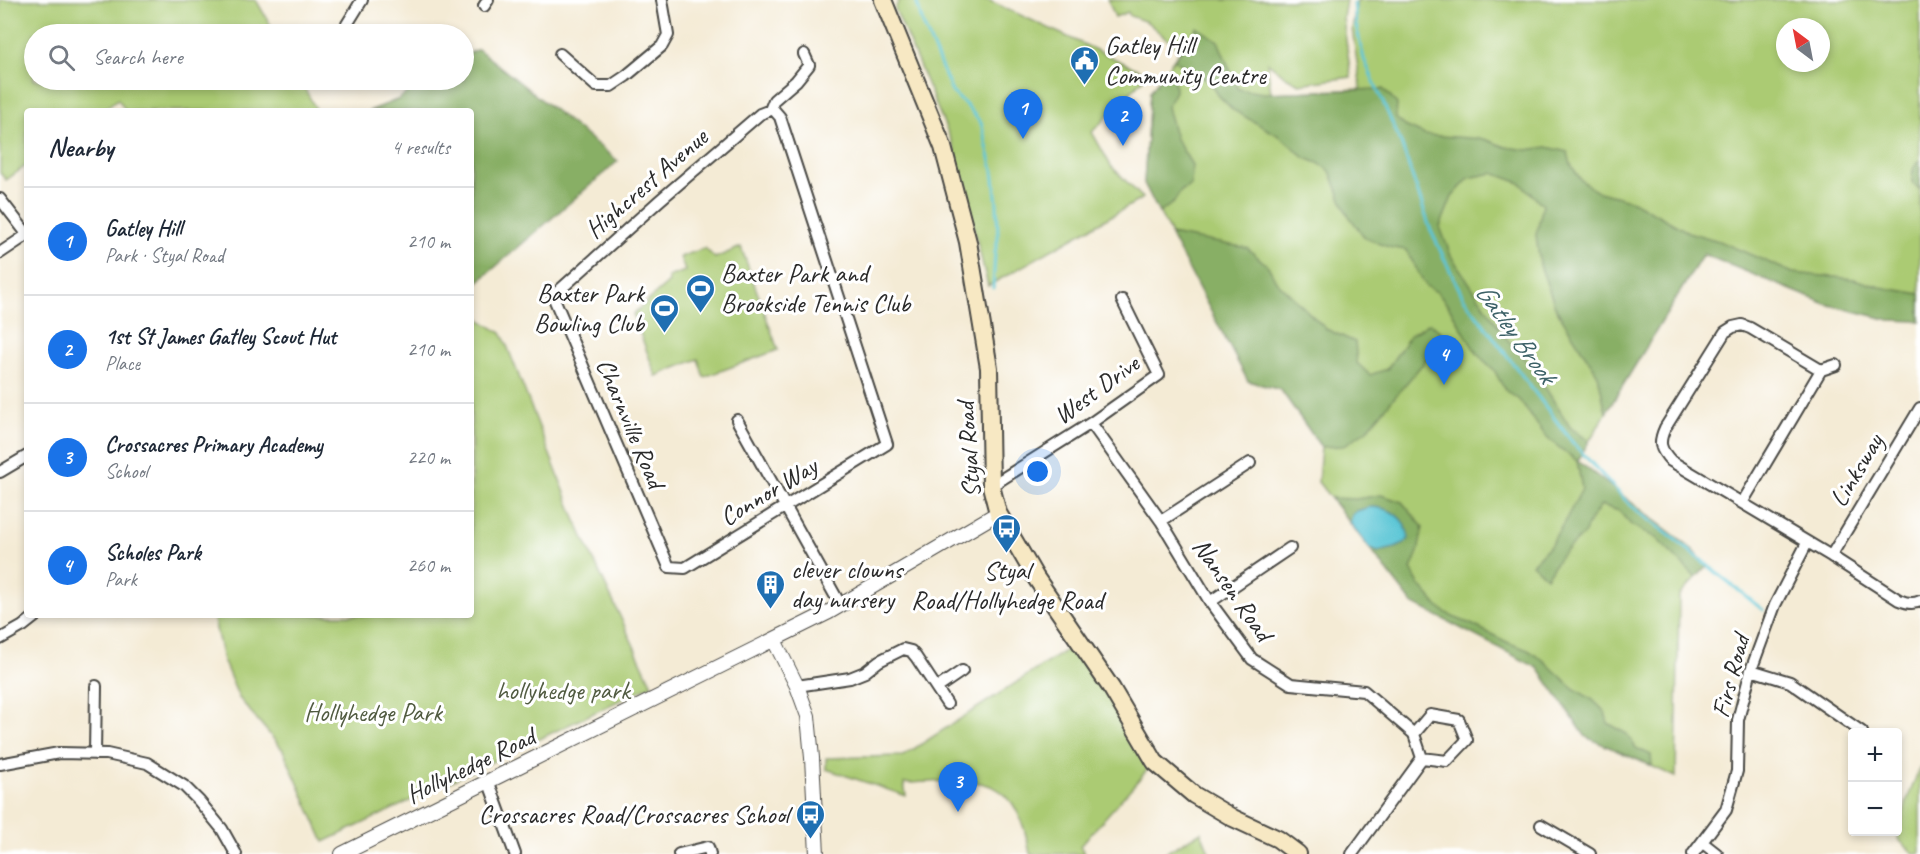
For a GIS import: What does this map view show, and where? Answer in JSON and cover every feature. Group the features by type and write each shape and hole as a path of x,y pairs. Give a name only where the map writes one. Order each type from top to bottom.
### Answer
{"main road":[{"name":"Styal Road","path":"886,2 943,147 968,242 989,368 991,486 998,513 1036,578 1112,689 1155,762 1194,795 1233,818 1278,839 1298,854"}],"street":[{"path":"346,24 362,0"},
{"path":"561,54 596,86 611,86 662,46 668,35 662,0"},
{"name":"Highcrest Avenue","path":"553,296 760,114 771,110 774,100 796,81 809,65 804,54"},
{"name":"Connor Way","path":"669,567 685,568 887,444 780,117 771,110"},
{"path":"0,199 24,231"},
{"path":"0,253 24,237"},
{"name":"Charnville Road","path":"553,296 669,567"},
{"name":"West Drive","path":"991,486 1091,423 1160,375 1122,300"},
{"path":"1821,370 1750,328 1733,327 1725,332 1665,428 1660,437 1662,452 1671,460 1906,603 1916,604 1920,601"},
{"path":"1742,503 1821,370 1836,365"},
{"name":"Linksway","path":"1831,556 1920,408"},
{"path":"736,420 841,606"},
{"name":"Nansen Road","path":"1091,423 1161,521 1210,602 1252,659 1291,684 1364,691 1414,734"},
{"path":"0,472 24,458"},
{"path":"1161,521 1250,463"},
{"name":"Hollyhedge Road","path":"342,854 489,783 841,606 998,513"},
{"name":"Firs Road","path":"1693,854 1726,810 1737,771 1738,720 1750,670 1775,605 1807,543"},
{"path":"1210,602 1290,548"},
{"path":"0,639 33,618"},
{"path":"774,640 797,686 808,717 817,854"},
{"path":"797,686 850,678 865,672 903,649 911,651 916,657 947,704"},
{"path":"1750,670 1790,682 1856,728"},
{"path":"937,688 962,671"},
{"path":"94,754 96,687"},
{"path":"1430,716 1459,720 1467,740 1447,761 1422,758 1414,734 1430,716"},
{"path":"0,764 59,753 107,754 147,764 184,786 209,812 236,854"},
{"path":"1352,854 1422,758"},
{"path":"489,783 515,854"},
{"path":"1541,825 1590,854"},
{"path":"1703,843 1717,854"},
{"path":"679,854 708,847 710,854"}],"green space":[{"path":"0,0 256,0 270,24 24,24 24,90 305,90 315,108 124,108 118,99 105,108 24,108 24,167 6,180 0,173"},
{"path":"899,0 988,0 1148,74 1092,132 1111,166 1143,198 988,286 954,147 895,9"},
{"path":"1108,0 1346,0 1343,18 1351,77 1299,84 1267,62 1271,93 1361,89 1352,29 1357,0 1920,0 1920,321 1890,320 1826,304 1703,254 1577,461 1693,550 1707,566 1679,596 1676,777 1586,737 1538,668 1412,603 1318,482 1321,447 1281,390 1248,381 1144,183 1150,92 1180,50 1147,22 1130,16 1128,12 1115,17"},
{"path":"1197,27 1218,41 1238,89 1263,93 1383,89 1397,104 1396,118 1405,126 1425,135 1484,139 1506,147 1527,150 1547,147 1568,152 1571,165 1581,180 1596,191 1633,201 1688,232 1719,241 1793,273 1854,279 1880,287 1920,294 1920,321 1890,320 1826,304 1703,254 1606,413 1598,375 1556,309 1540,265 1536,235 1543,205 1520,183 1493,173 1469,178 1452,197 1440,227 1451,256 1507,339 1533,368 1570,427 1589,441 1578,461 1693,550 1707,566 1696,578 1656,538 1631,525 1619,511 1601,505 1584,534 1561,555 1546,577 1532,564 1551,544 1582,489 1577,461 1548,439 1519,400 1505,390 1494,370 1477,354 1449,307 1437,292 1426,286 1406,250 1388,247 1365,238 1346,212 1330,171 1305,158 1281,137 1233,110 1219,96 1210,82 1174,60"},
{"path":"478,49 618,161 474,285 474,108 376,108 399,99 410,90 474,90 474,51"},
{"path":"1164,73 1174,79 1175,91 1167,107 1176,139 1192,165 1191,185 1181,191 1174,202 1159,213 1144,183 1150,92"},
{"path":"1920,160 1920,190 1912,182 1913,170"},
{"path":"1170,234 1247,248 1268,266 1276,281 1326,329 1355,342 1357,363 1370,375 1387,369 1411,334 1430,323 1442,333 1430,355 1367,430 1343,446 1321,447 1281,390 1248,381"},
{"name":"Baxter Park and Brookside Tennis Club","path":"741,247 778,350 704,377 698,359 656,376 633,314 669,282 668,277 685,271 680,257 705,248 715,258"},
{"name":"Hollyhedge Park","path":"474,311 482,321 501,333 504,338 578,526 652,685 324,842 283,750 239,698 223,660 214,618 474,618"},
{"path":"1381,495 1402,502 1423,527 1418,552 1411,569 1420,586 1438,607 1453,617 1528,650 1542,659 1573,688 1593,700 1605,712 1608,723 1627,734 1636,748 1651,755 1652,766 1586,737 1538,668 1412,603 1331,498 1356,499"},
{"path":"1074,645 1116,708 1149,768 1080,846 1085,854 1030,854 1023,826 1014,806 1003,793 988,785 952,781 904,783 906,796 826,769 826,758 903,756"},
{"path":"1920,767 1920,854 1914,854 1898,839 1899,836 1902,836 1902,822 1907,800"},
{"path":"1201,832 1210,854 1163,854"}],"water":[{"path":"1369,507 1377,507 1396,514 1407,530 1409,538 1404,544 1378,552 1369,548 1350,523 1352,515"}],"waterway":[{"name":"Gatley Brook","path":"916,0 923,24 952,92 981,123 993,170 997,204 998,238 993,288"},
{"name":"Gatley Brook","path":"1354,3 1356,25 1364,59 1401,143 1431,231 1463,297 1573,443 1631,506 1763,610"}],"place":[{"name":"Gatley Hill Community Centre","path":"1084,86"},
{"name":"Gatley Hill","path":"1023,139"},
{"name":"1st St James Gatley Scout Hut","path":"1123,146"},
{"name":"Baxter Park and Brookside Tennis Club","path":"700,314"},
{"name":"Baxter Park Bowling Club","path":"665,334"},
{"name":"Scholes Park","path":"1444,385"},
{"name":"Styal Road/Hollyhedge Road","path":"1007,554"},
{"name":"clever clowns day nursery","path":"770,610"},
{"name":"Crossacres Primary Academy","path":"958,812"},
{"name":"Crossacres Road/Crossacres School","path":"810,840"}],"park label":[{"name":"hollyhedge park","path":"563,690"}]}
